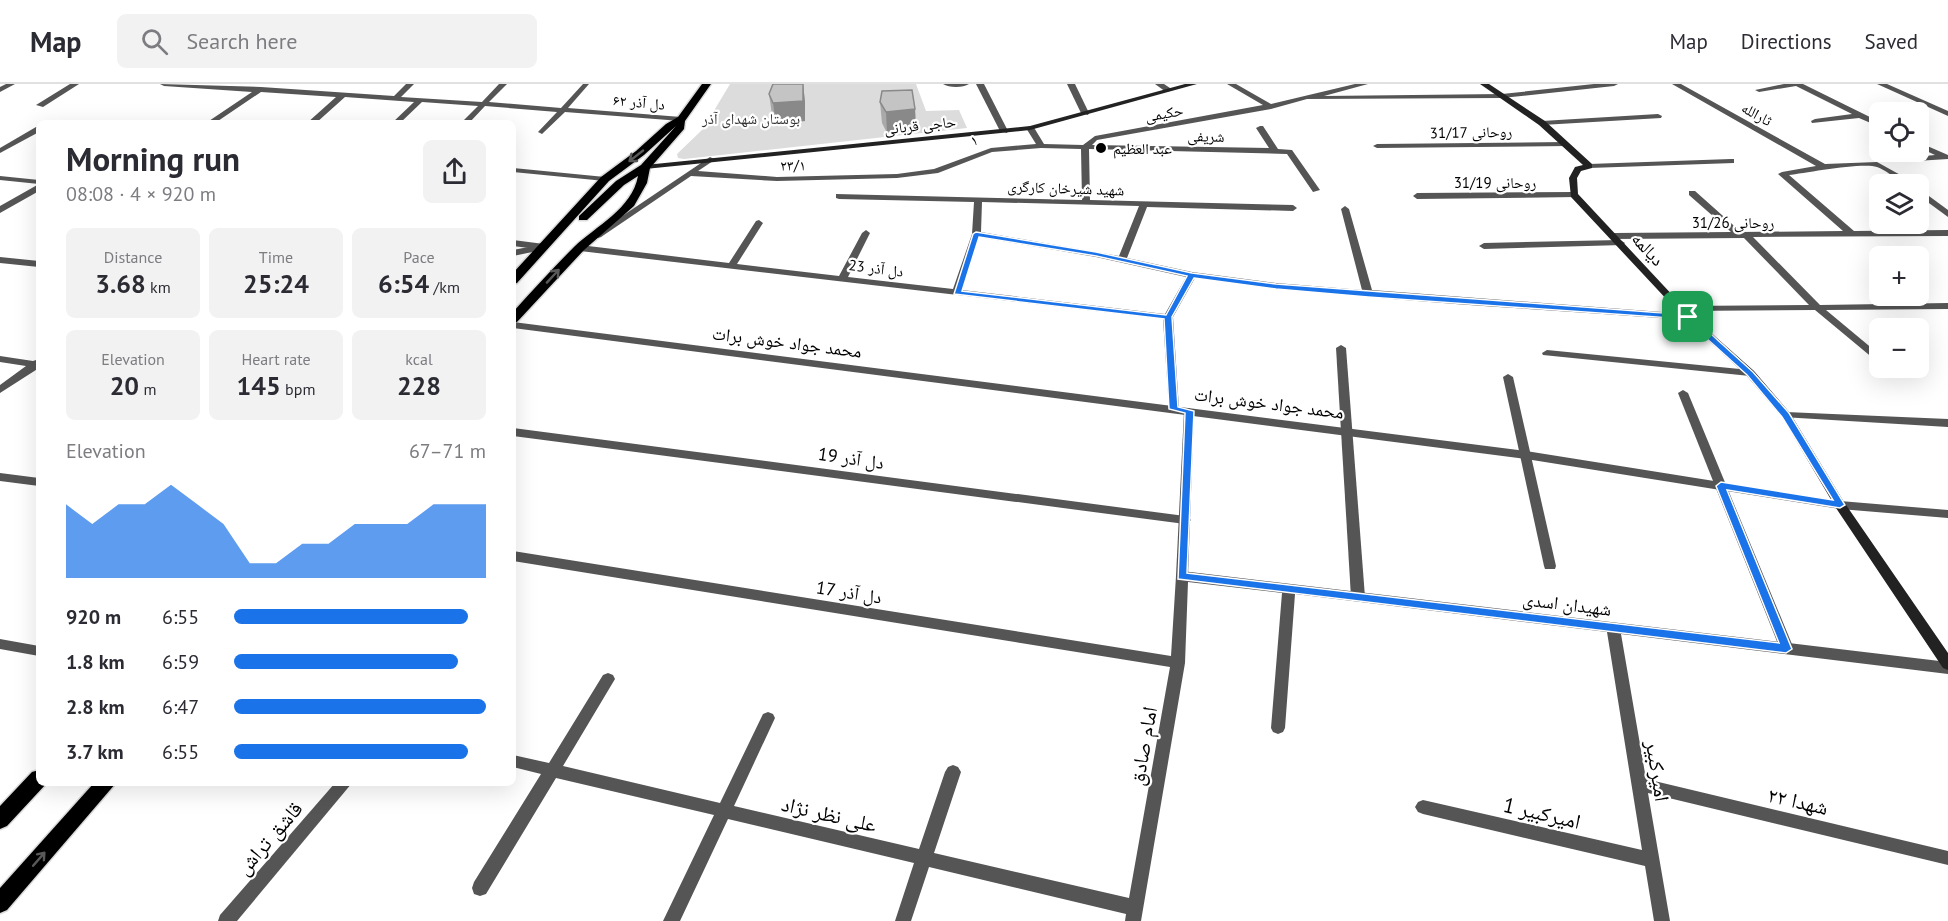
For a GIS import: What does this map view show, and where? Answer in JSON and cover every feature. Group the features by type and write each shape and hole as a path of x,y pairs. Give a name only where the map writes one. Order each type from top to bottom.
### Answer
{"main road":[{"path":"516,277 605,179 640,153 669,126 681,119 707,84"},
{"name":"حاجی قربانی","path":"645,167 1030,128 1193,84"},
{"path":"1484,84 1542,123 1589,166"},
{"path":"544,247 580,221 620,183 645,167 681,127 681,119"},
{"path":"1574,195 1573,178 1578,169 1589,166"},
{"path":"516,316 580,248 630,204 642,183 645,167"},
{"name":"دیالمه","path":"1574,195 1685,313 1750,373 1786,415 1840,505 1948,666"},
{"path":"600,201 625,196 630,200 630,204"},
{"path":"0,820 36,781"},
{"path":"0,903 103,786"}],"street":[{"path":"0,84 5,84"},
{"path":"0,90 11,84"},
{"path":"40,105 75,84"},
{"name":"دل آذر ۶۲","path":"164,84 563,109 681,119"},
{"path":"215,120 270,84"},
{"path":"305,93 317,84"},
{"path":"395,99 410,84"},
{"path":"468,120 502,84"},
{"path":"947,84 965,84"},
{"path":"980,84 1004,131"},
{"path":"1071,84 1085,112"},
{"path":"1159,84 1169,90"},
{"path":"1231,84 1271,106"},
{"path":"1310,98 1362,84"},
{"path":"1310,98 1502,96 1614,84"},
{"name":"ثارالله","path":"1676,84 1824,167"},
{"path":"1759,90 1797,84 1869,120"},
{"path":"1881,84 1948,114"},
{"path":"542,132 586,85"},
{"path":"314,120 343,95"},
{"name":"حکیمی","path":"1085,147 1095,138 1310,98"},
{"path":"399,120 420,100"},
{"path":"1542,123 1658,116"},
{"path":"1815,121 1861,116"},
{"path":"1030,128 1041,146"},
{"path":"1260,128 1275,151"},
{"path":"0,151 36,131"},
{"name":"روحانی 31/17","path":"1377,146 1565,144"},
{"name":"۱","path":"904,187 935,171 991,150 1041,146 1085,147"},
{"path":"1085,147 1086,202"},
{"name":"شریفی","path":"1085,147 1289,152 1316,190"},
{"path":"1929,149 1946,157"},
{"path":"1929,158 1946,157"},
{"path":"597,235 710,159"},
{"path":"1589,166 1731,161"},
{"path":"1852,234 1782,174 1824,167 1877,164 1894,174"},
{"path":"516,170 605,179"},
{"name":"۲۳/۱","path":"690,174 904,187"},
{"path":"0,178 36,182"},
{"name":"شهید شیرخان کارگری","path":"838,196 904,187 978,199 1293,208"},
{"path":"0,210 36,189"},
{"path":"1692,193 1743,236 1819,309 1869,352"},
{"name":"روحانی 31/19","path":"1417,196 1574,195"},
{"path":"957,292 976,234 978,199"},
{"path":"1929,199 1948,214"},
{"path":"1122,260 1144,204"},
{"path":"1345,209 1368,294"},
{"path":"731,266 759,223"},
{"path":"842,279 866,233"},
{"name":"روحانی 31/26","path":"1484,246 1617,239 1948,233"},
{"path":"976,234 1192,275 1276,286 1368,294 1685,313 1948,306"},
{"path":"516,243 544,247"},
{"path":"516,253 544,247"},
{"name":"دل آذر 23","path":"580,248 1168,317"},
{"path":"0,260 36,264"},
{"path":"1174,409 1168,317 1192,275"},
{"name":"محمد جواد خوش برات","path":"516,326 1526,455 1840,505 1948,514"},
{"path":"1341,348 1358,597"},
{"path":"1547,352 1662,366 1750,373"},
{"path":"0,359 36,364"},
{"path":"0,390 36,365"},
{"path":"1508,377 1551,566"},
{"path":"1683,393 1786,649"},
{"name":"امام صادق","path":"1134,914 1179,663 1189,411"},
{"path":"1786,415 1948,423"},
{"name":"دل آذر 19","path":"516,432 1185,520"},
{"path":"0,477 36,482"},
{"name":"دل آذر 17","path":"516,556 1179,663"},
{"name":"شهیدان اسدی","path":"1182,576 1786,649 1948,666"},
{"path":"1278,728 1289,589"},
{"name":"امیرکبیر","path":"1613,628 1662,921"},
{"path":"0,644 36,650"},
{"path":"480,888 608,679"},
{"path":"671,921 768,718"},
{"name":"علی نظر نژاد","path":"516,762 926,858 1134,914"},
{"path":"903,921 953,772"},
{"name":"شهدا ۲۲","path":"1639,784 1948,858"},
{"name":"قاشق تراش","path":"226,921 341,786"},
{"name":"امیرکبیر 1","path":"1423,807 1652,861"}],"green space":[{"name":"بوستان شهدای آذر","path":"730,84 916,84 926,111 959,110 967,128 678,158 677,154 703,129"}],"building":[{"path":"773,84 803,84 803,101 773,103 769,94"},
{"path":"912,90 915,109 886,112 880,102 882,91"}],"place":[{"name":"عبد العظيم","path":"1101,148"}],"route":[{"path":"1688,317 1368,294 1276,286 1192,275 1168,317 957,292 976,234 1096,254 1192,275 1168,317 1174,409 1189,411 1182,576 1786,649 1721,486 1840,505 1786,415 1750,373 1688,317"}]}
